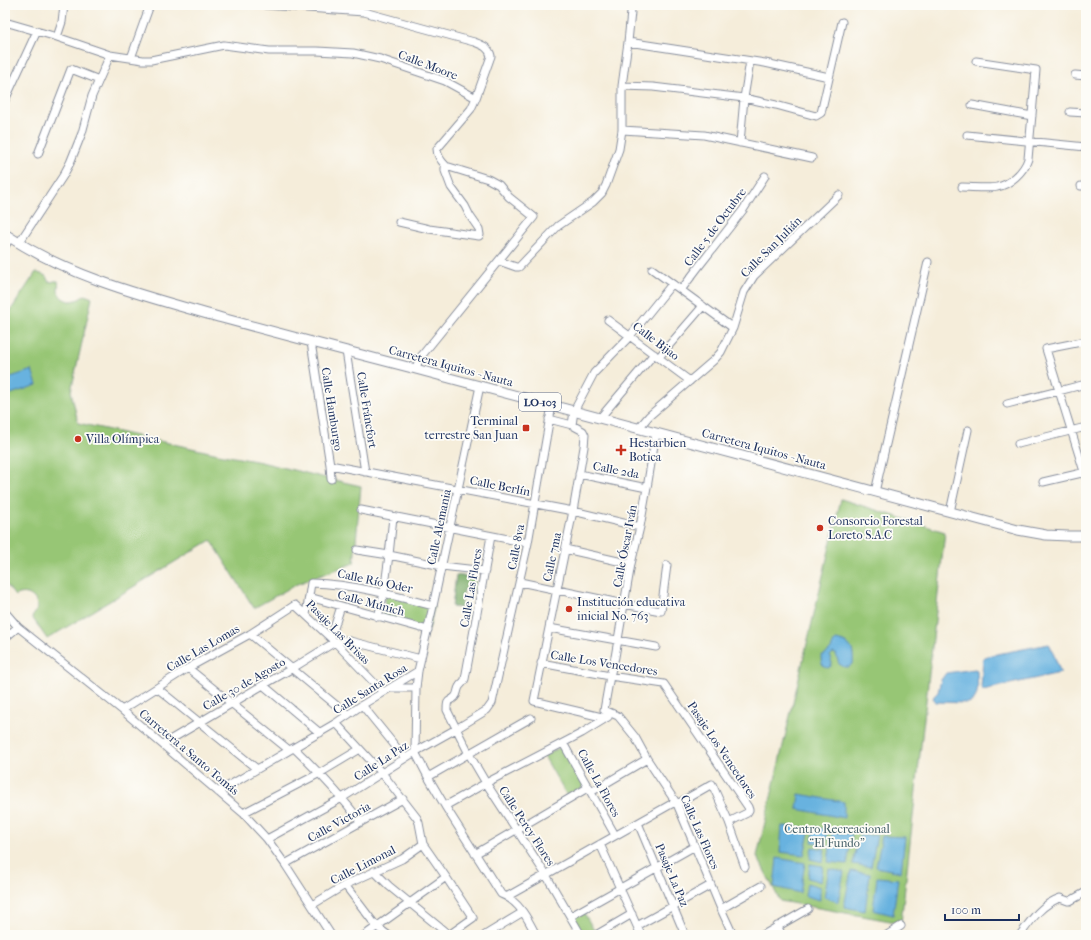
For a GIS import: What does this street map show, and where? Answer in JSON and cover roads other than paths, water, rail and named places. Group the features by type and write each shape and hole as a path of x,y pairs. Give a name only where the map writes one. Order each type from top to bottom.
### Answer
{"main road":[{"name":"Carretera Iquitos - Nauta","path":"11,238 45,257 83,274 148,297 311,342 1018,530 1046,535 1086,536"}],"street":[{"path":"57,37 62,22 64,5"},
{"path":"131,58 150,5"},
{"path":"265,5 364,12 474,42 487,48 490,52 491,56 471,109 437,149 437,154 446,166 488,179 500,185 509,197 534,217 418,359 416,369"},
{"path":"499,261 519,267 558,226 602,194 619,150 622,130 622,86 631,12"},
{"name":"Calle Moore","path":"5,22 57,37 110,55 143,60 151,60 224,46 269,51 353,53 380,59 445,81 476,98"},
{"path":"622,86 652,87 744,98 816,116 821,114 842,22"},
{"path":"5,100 37,31"},
{"path":"628,42 750,61 829,77"},
{"path":"5,246 63,176 82,133 92,96 110,55"},
{"path":"740,143 744,98 750,61"},
{"path":"962,187 996,187 1014,179 1021,172 1026,164 1032,116 1036,70 976,61"},
{"path":"38,154 71,69 99,80"},
{"path":"1076,75 1086,76"},
{"path":"972,105 1032,116"},
{"path":"1070,112 1086,113"},
{"path":"622,130 704,135 812,158"},
{"path":"967,135 1086,147"},
{"path":"399,222 429,229 480,235 479,229 451,187 445,171 446,166"},
{"name":"Calle 5 de Octubre","path":"681,290 743,210 765,176"},
{"name":"Calle San Julián","path":"638,429 649,416 714,360 721,352 733,328 744,292 754,276 839,195"},
{"path":"875,492 928,262"},
{"path":"652,269 733,328"},
{"path":"549,419 572,425 574,411 594,373 630,336 672,284"},
{"path":"600,418 703,306"},
{"name":"Calle Bijao","path":"608,320 690,381"},
{"path":"1043,482 1085,474 1046,349 1086,341"},
{"name":"Calle Hamburgo","path":"311,342 331,479"},
{"name":"Calle Fráncfort","path":"346,351 365,472"},
{"path":"1007,404 1086,384"},
{"name":"Calle Alemania","path":"418,671 434,606 480,386"},
{"name":"Calle 8va","path":"495,691 528,544 552,405"},
{"name":"Calle 7ma","path":"572,425 583,431 585,435 584,447 573,511 534,701 606,718"},
{"path":"1018,444 1086,427"},
{"path":"950,512 968,430"},
{"name":"Calle Óscar Iván","path":"604,710 618,641 631,564 648,488 656,433"},
{"name":"Calle Berlín","path":"330,465 573,511 640,527"},
{"name":"Calle 2da","path":"579,474 648,488"},
{"path":"361,510 528,544"},
{"path":"378,617 384,593 393,517"},
{"name":"Calle Las Flores","path":"456,729 447,710 447,704 448,700 455,697 459,687 464,682 486,571 491,536"},
{"path":"564,549 631,564"},
{"path":"357,550 442,566 486,571"},
{"path":"520,582 661,611 667,565"},
{"name":"Calle Río Oder","path":"309,597 311,583 330,583 384,593 434,606"},
{"path":"306,615 309,597"},
{"name":"Calle Múnich","path":"309,597 428,630"},
{"name":"Pasaje Las Brisas","path":"295,605 333,640 383,692"},
{"name":"Calle Las Lomas","path":"122,710 188,668 250,634 295,605"},
{"path":"341,606 333,640 346,640 421,659"},
{"name":"Carretera a Santo Tomás","path":"5,612 18,627 122,710 244,813 267,839 285,864 331,935"},
{"path":"5,638 18,627"},
{"path":"549,628 656,648"},
{"path":"250,634 348,715"},
{"name":"Calle 30 de Agosto","path":"163,744 293,668 333,640"},
{"name":"Calle Los Vencedores","path":"541,663 610,676 664,684"},
{"path":"188,668 292,749 320,773 361,822"},
{"name":"Calle Santa Rosa","path":"218,792 320,733 362,705 418,671"},
{"name":"Calle Santa Rosa","path":"418,671 416,688 415,752 445,806 475,854 502,894 508,896 518,905 528,919 536,935"},
{"name":"Pasaje Los Vencedores","path":"664,684 748,807 749,810 747,812 729,822"},
{"path":"263,685 320,733"},
{"path":"157,688 257,769"},
{"path":"391,688 416,688"},
{"name":"Calle La Paz","path":"267,839 342,798 405,758 487,710 492,703 495,691"},
{"path":"362,705 405,758"},
{"name":"Calle Las Flores","path":"604,710 618,716 635,738 676,803 733,935"},
{"path":"445,806 582,733 613,714"},
{"path":"428,777 531,718"},
{"path":"336,723 403,798 417,818 423,844 443,880 473,918 449,935 389,886 374,871"},
{"name":"Calle Percy Flores","path":"456,729 486,783 546,875 571,916 580,935"},
{"name":"Calle La Flores","path":"563,743 616,835"},
{"path":"244,813 320,773 360,749"},
{"path":"475,854 516,829 647,759"},
{"path":"508,896 616,835 712,784 729,822 745,867"},
{"name":"Calle Victoria","path":"285,864 403,798"},
{"name":"Pasaje La Paz","path":"638,823 686,935"},
{"name":"Calle Limonal","path":"312,905 345,885 402,859 423,844"},
{"path":"600,844 641,935"},
{"path":"571,916 695,846"},
{"path":"365,935 443,880"},
{"path":"345,885 377,927 388,935"},
{"path":"637,926 711,885"},
{"path":"721,909 761,886"},
{"path":"1020,935 1037,912 1048,904 1060,898 1070,901 1086,892"},
{"path":"763,935 808,909"},
{"path":"485,935 523,912"},
{"path":"598,934 632,914"},
{"path":"777,926 782,935"},
{"path":"887,935 901,926"},
{"path":"456,930 463,935"}],"water":[{"path":"32,370 37,385 5,396 5,379"},
{"path":"836,640 845,643 852,650 853,664 849,667 844,667 839,664 836,654 833,653 830,656 832,663 831,666 828,668 824,667 822,664 821,656 830,650"},
{"path":"1049,644 1060,673 983,690 981,688 983,658"},
{"path":"977,670 978,684 977,694 972,701 968,703 935,702 933,699 934,696 938,692 941,680 946,673"},
{"path":"799,794 844,802 844,818 797,809"},
{"path":"782,826 810,828 804,855 780,852"},
{"path":"815,827 828,830 826,844 812,842"},
{"path":"832,832 852,834 847,864 828,862"},
{"path":"877,835 871,867 853,864 859,836"},
{"path":"882,836 905,837 901,872 876,867"},
{"path":"812,847 825,849 823,862 810,859"},
{"path":"777,858 805,863 800,893 774,887"},
{"path":"810,864 823,866 821,882 808,878"},
{"path":"829,869 844,872 838,902 824,897"},
{"path":"851,871 870,874 865,911 844,907"},
{"path":"877,877 898,879 893,915 873,910"},
{"path":"807,883 820,887 820,900 805,896"}],"place":[{"name":"Terminal terrestre San Juan","path":"526,428"},
{"name":"Villa Olímpica","path":"78,439"},
{"name":"Hestarbien Botica","path":"621,450"},
{"name":"Consorcio Forestal Loreto S.A.C","path":"820,528"},
{"name":"Institución educativa inicial No. 763","path":"569,609"}],"park label":[{"name":"Centro Recreacional “El Fundo”","path":"837,836"}]}
